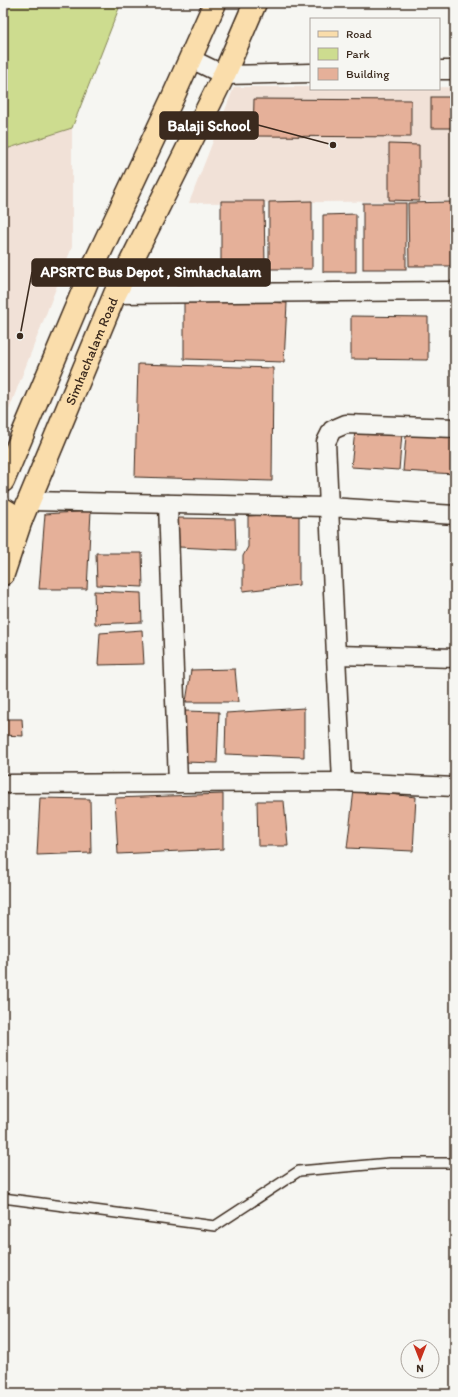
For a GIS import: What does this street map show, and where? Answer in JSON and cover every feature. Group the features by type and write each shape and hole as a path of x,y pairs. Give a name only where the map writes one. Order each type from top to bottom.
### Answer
{"main road":[{"path":"3,481 94,265 173,97 189,58 215,3"},
{"name":"Simhachalam Road","path":"3,574 25,510 115,294 224,74 255,3"},
{"path":"3,509 25,510"}],"street":[{"path":"189,58 224,74 310,73"},
{"path":"440,70 455,70"},
{"path":"115,294 455,291"},
{"path":"342,782 326,442 332,430 346,424 455,428"},
{"path":"168,504 178,783"},
{"path":"25,510 168,504 329,507 455,515"},
{"path":"336,655 455,658"},
{"path":"3,784 342,782 455,787"}],"lane":[{"path":"3,1198 215,1226 299,1171 390,1163 455,1163"}],"shaded area":[{"path":"234,87 310,87 310,90 440,90 440,87 455,87 455,201 189,203"},
{"path":"72,128 72,247 3,425 3,150"}],"green space":[{"path":"3,3 121,3 72,128 3,150"}],"building":[{"path":"431,97 455,97 455,128 431,128"},
{"path":"254,99 411,100 411,137 253,136"},
{"path":"389,144 419,145 419,201 389,200"},
{"path":"221,201 264,201 265,267 221,267"},
{"path":"312,201 312,269 269,269 269,202"},
{"path":"452,202 453,266 409,266 408,203"},
{"path":"363,203 406,203 406,269 363,269"},
{"path":"356,214 356,272 323,272 323,215"},
{"path":"184,299 287,303 284,362 184,359"},
{"path":"351,316 428,317 428,360 351,359"},
{"path":"138,364 273,368 272,481 135,477"},
{"path":"452,366 455,366 455,409 452,408"},
{"path":"355,431 402,433 399,470 351,467"},
{"path":"455,434 455,474 403,471 406,436"},
{"path":"91,511 87,589 39,589 45,514"},
{"path":"299,513 299,585 243,591 243,556 248,547 248,516"},
{"path":"178,518 235,519 236,550 179,547"},
{"path":"96,553 142,553 143,587 97,585"},
{"path":"94,591 141,593 142,622 95,624"},
{"path":"142,630 144,664 98,665 100,633"},
{"path":"235,669 238,702 186,702 191,670"},
{"path":"304,708 304,757 225,754 226,713"},
{"path":"185,711 219,712 217,763 183,762"},
{"path":"3,719 22,719 23,736 3,735"},
{"path":"354,790 416,797 413,851 347,848"},
{"path":"223,794 223,849 118,854 115,798"},
{"path":"40,798 90,799 91,853 37,855"},
{"path":"257,801 284,801 288,846 258,846"}],"place":[{"name":"Balaji School","path":"333,145"},
{"name":"APSRTC Bus Depot , Simhachalam","path":"20,336"}]}
